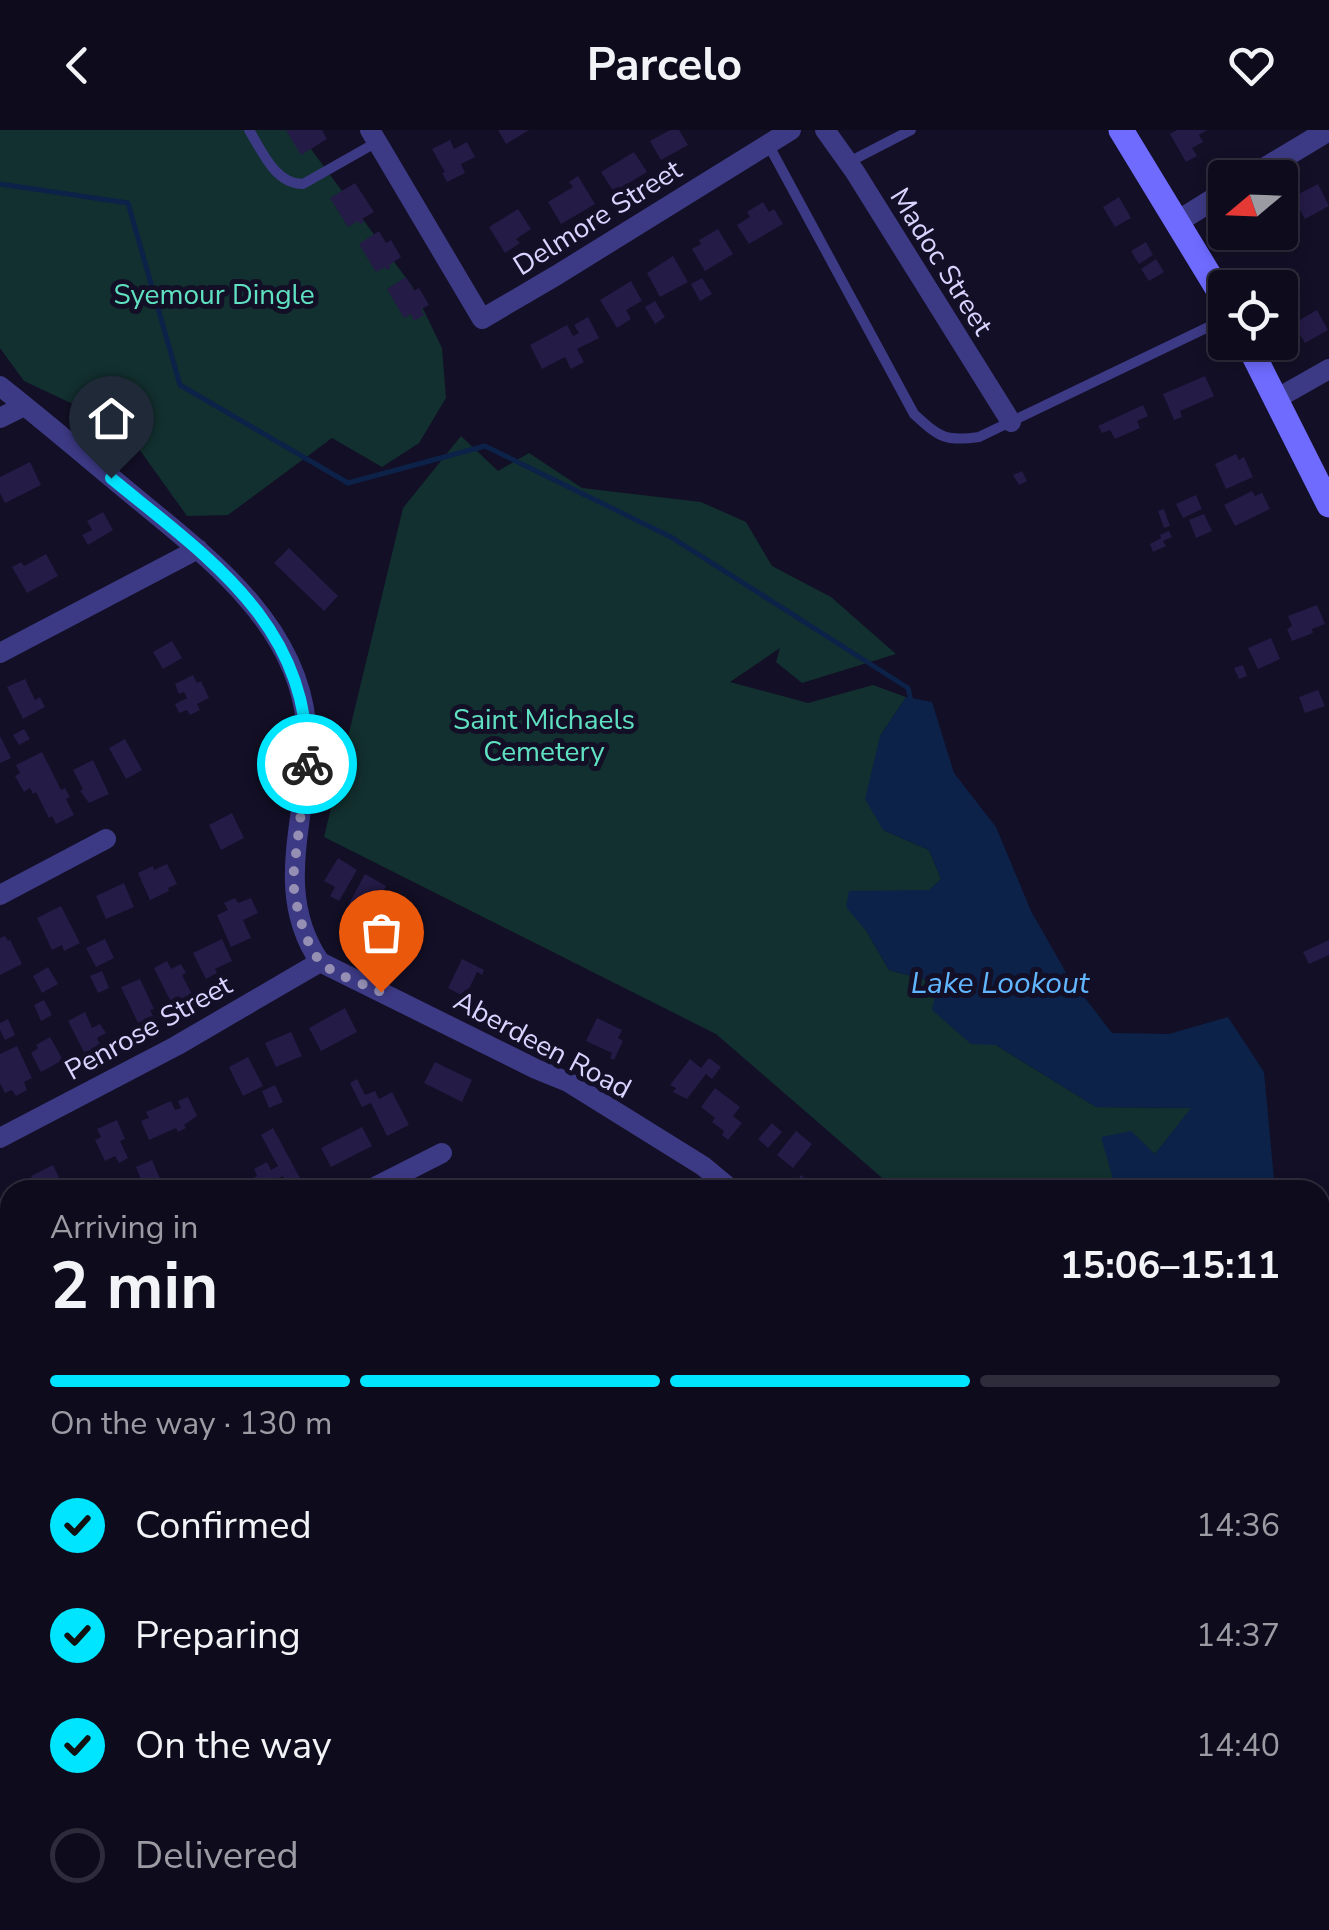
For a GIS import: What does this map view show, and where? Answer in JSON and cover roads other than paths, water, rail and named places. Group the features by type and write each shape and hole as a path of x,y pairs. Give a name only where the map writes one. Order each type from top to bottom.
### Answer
{"main road":[{"path":"1120,130 1208,274"},
{"path":"1256,360 1329,505"}],"street":[{"path":"373,136 397,130"},
{"name":"Delmore Street","path":"373,136 482,319 791,130"},
{"name":"Madoc Street","path":"825,130 1010,422"},
{"path":"1279,160 1329,130"},
{"path":"1177,222 1208,203"},
{"path":"1276,399 1329,370"},
{"path":"0,386 198,550 240,590 269,626 286,658 306,724 307,768 294,863 294,893 320,962"},
{"path":"0,418 24,406"},
{"path":"0,653 198,550"},
{"path":"0,895 106,838"},
{"name":"Penrose Street","path":"0,1138 176,1046 320,962"},
{"name":"Aberdeen Road","path":"320,962 568,1082 720,1180"},
{"path":"389,1180 442,1153"}],"lane":[{"path":"249,130 274,170 291,184 303,184 373,136"},
{"path":"848,162 912,130"},
{"path":"768,144 914,414 937,435 955,441 979,437 1208,327"}],"water":[{"name":"Lake Lookout","path":"906,697 932,702 954,773 996,827 1031,911 1068,976 1112,1033 1169,1034 1228,1017 1264,1072 1274,1180 1112,1180 1101,1137 1131,1131 1155,1154 1191,1108 1096,1107 996,1045 971,1044 932,1010 938,983 889,970 867,932 846,907 849,891 929,890 941,879 929,850 883,830 865,799 880,736"}],"waterway":[{"path":"0,184 128,203 180,385 348,483 485,446 671,537 908,688 911,701"}],"park label":[{"name":"Syemour Dingle","path":"214,294"},
{"name":"Saint Michaels Cemetery","path":"544,735"}]}
